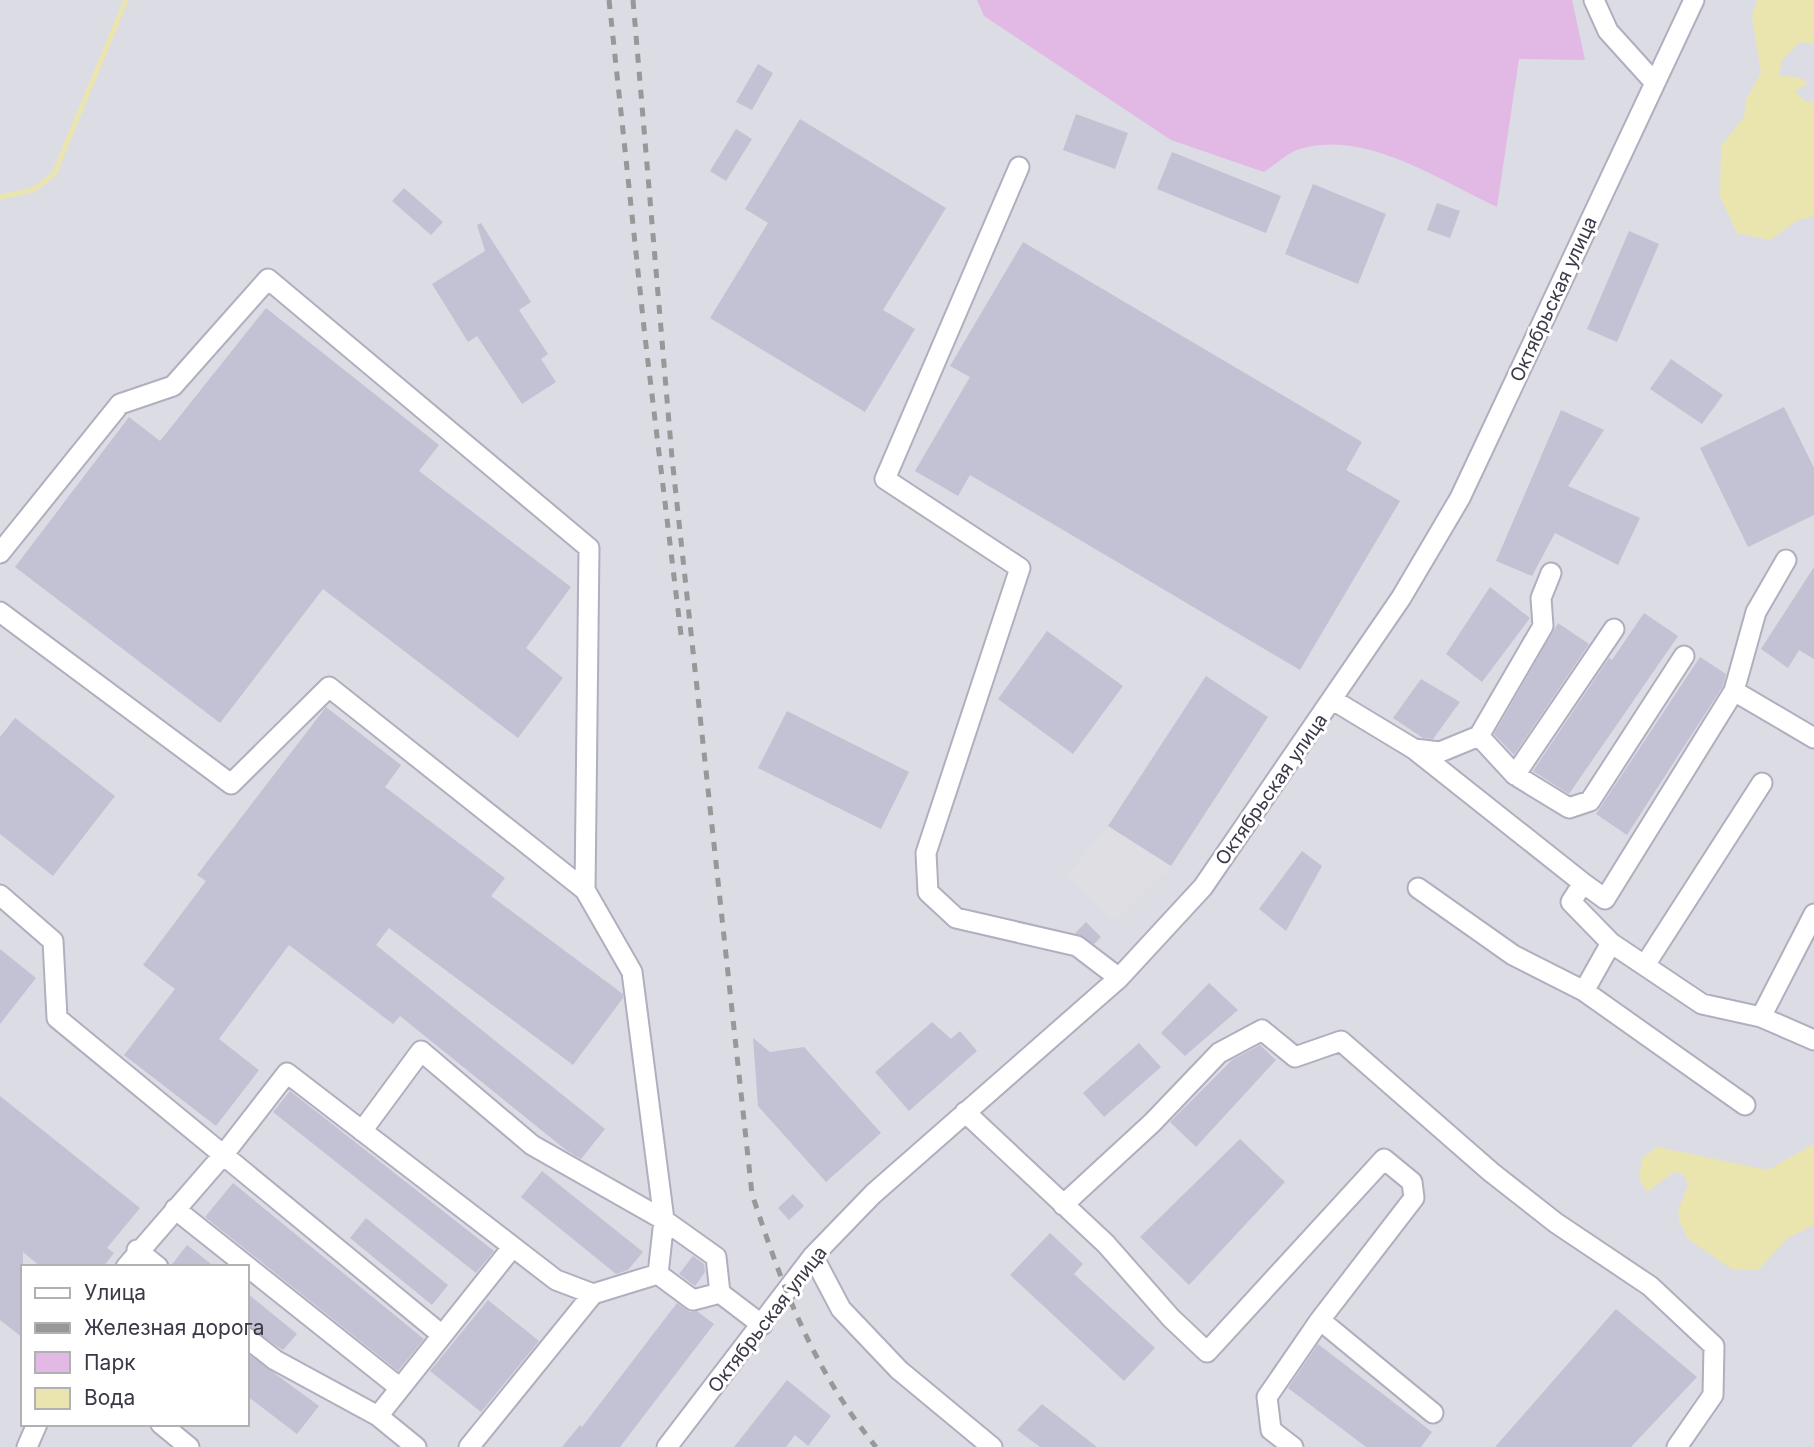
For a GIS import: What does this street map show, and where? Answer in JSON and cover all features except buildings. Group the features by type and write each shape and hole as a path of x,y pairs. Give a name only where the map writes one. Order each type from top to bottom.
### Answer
{"street":[{"path":"1594,0 1608,31 1655,83"},
{"name":"Октябрьская улица","path":"667,1447 813,1256 873,1194 1119,978 1203,887 1333,700 1432,550 1460,498 1694,0"},
{"path":"1019,167 885,480 1020,568 926,853 928,892 956,918 1077,946 1119,978"},
{"path":"0,553 120,404 173,387 268,279 589,548 585,890"},
{"path":"1333,700 1414,749 1605,899 1734,691 1756,612 1786,560"},
{"path":"1414,749 1440,752 1479,736 1543,626 1541,598 1551,573"},
{"path":"0,612 231,784 329,687 585,890 632,972 664,1220 658,1274"},
{"path":"1515,775 1614,629"},
{"path":"1479,736 1515,775 1569,808 1590,801 1684,656"},
{"path":"1734,691 1814,738"},
{"path":"1645,965 1762,783"},
{"path":"1583,883 1571,902 1611,943 1702,1004 1761,1017 1814,1040"},
{"path":"1418,888 1514,955 1584,991 1745,1105"},
{"path":"0,895 53,941 57,1018 442,1335"},
{"path":"1761,1017 1814,915"},
{"path":"1584,991 1611,943"},
{"path":"1063,1205 1152,1123 1219,1053 1262,1030 1295,1057 1341,1041 1491,1172 1556,1223 1650,1286 1714,1346 1713,1395 1677,1447"},
{"path":"362,1131 421,1051 532,1145 664,1220 716,1257 720,1293 762,1325"},
{"path":"152,1265 132,1259 224,1154 287,1073 511,1249 556,1280 593,1294"},
{"path":"965,1112 1106,1244 1171,1318 1208,1352 1384,1159 1412,1182 1414,1198 1320,1320 1267,1397 1272,1430 1293,1447"},
{"path":"175,1209 245,1265"},
{"path":"378,1416 511,1249"},
{"path":"813,1256 841,1309 900,1370 992,1447"},
{"path":"248,1267 400,1388"},
{"path":"658,1274 693,1300 720,1293"},
{"path":"469,1447 593,1294 658,1274"},
{"path":"1320,1320 1433,1413"},
{"path":"248,1339 275,1360 378,1416 416,1447"},
{"path":"27,1447 36,1426"},
{"path":"163,1426 188,1447"}],"shaded area":[{"path":"0,0 1814,0 1814,1447 0,1447"},
{"path":"1108,826 1171,866 1115,921 1068,875"}],"green space":[{"path":"977,0 1572,0 1585,60 1519,59 1497,207 1401,160 1376,151 1325,145 1300,149 1264,172 1171,140 984,16"}],"water":[{"path":"1757,0 1814,0 1814,44 1800,42 1782,60 1779,75 1800,78 1808,83 1795,91 1806,102 1814,101 1814,216 1796,221 1770,240 1737,233 1720,196 1721,146 1744,117 1746,100 1761,73 1752,16"},
{"path":"1814,1144 1814,1225 1789,1237 1758,1270 1733,1270 1688,1239 1678,1211 1688,1185 1685,1176 1675,1171 1647,1192 1639,1178 1642,1158 1657,1147 1768,1170"}],"waterway":[{"path":"0,197 33,190 54,174 126,0"}],"railway":[{"path":"609,0 645,337 682,643"},
{"path":"633,0 672,458 752,1194 788,1295 817,1357 834,1387 876,1447"}]}
